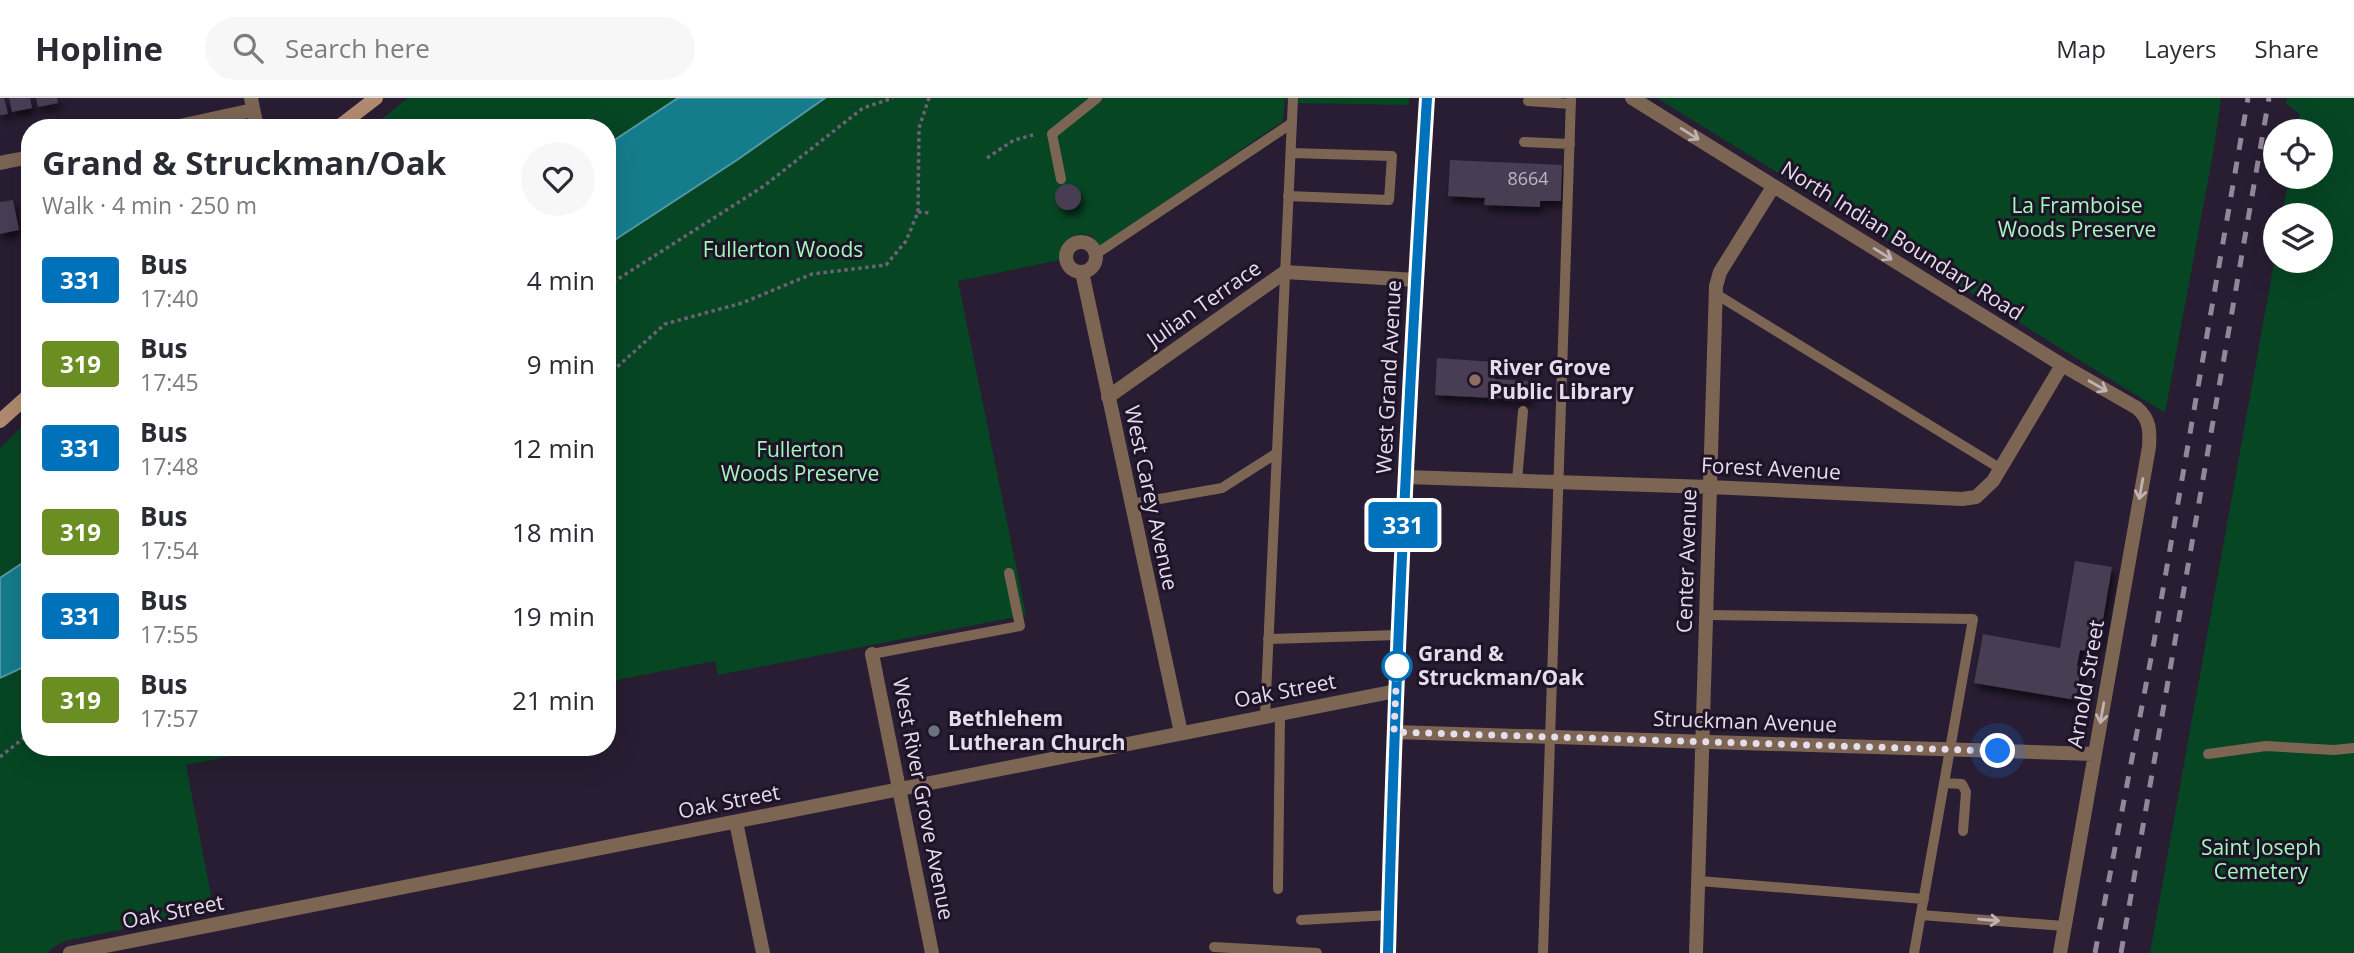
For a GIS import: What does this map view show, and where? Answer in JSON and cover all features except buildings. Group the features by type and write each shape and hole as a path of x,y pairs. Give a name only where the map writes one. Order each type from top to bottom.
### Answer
{"main road":[{"path":"349,119 376,98"},
{"name":"West Grand Avenue","path":"1388,953 1405,477 1427,98"},
{"path":"0,421 21,402"}],"street":[{"name":"North Indian Boundary Road","path":"1632,98 2062,365 2137,408 2145,414 2148,422"},
{"path":"201,119 252,104"},
{"path":"0,163 21,159"},
{"name":"Center Avenue","path":"1696,953 1716,295 1720,272 1773,187"},
{"name":"West Carey Avenue","path":"1096,254 1091,246 1082,242 1069,248 1067,262 1073,270 1082,272 1181,733"},
{"path":"1082,272 1091,268 1096,254"},
{"name":"Julian Terrace","path":"1108,397 1285,272 1416,279"},
{"name":"Forest Avenue","path":"1405,477 1962,499 1976,497 2001,469 2062,365"},
{"name":"Arnold Street","path":"2060,953 2149,447 2148,422"},
{"name":"West River Grove Avenue","path":"872,654 932,953"},
{"name":"Oak Street","path":"70,953 1396,691"},
{"name":"Struckman Avenue","path":"1394,732 2094,754"},
{"path":"736,822 763,953"}],"lane":[{"path":"1061,179 1052,134 1097,98"},
{"path":"1265,717 1293,98"},
{"path":"1528,101 1571,101 1543,953"},
{"path":"1096,254 1292,123"},
{"path":"1524,142 1570,144"},
{"path":"1288,197 1389,200 1392,156 1290,153"},
{"path":"1716,295 2001,469"},
{"path":"1517,481 1523,411"},
{"path":"1131,504 1222,488 1277,453"},
{"path":"872,654 1020,626 1009,573"},
{"path":"1707,615 1973,619 1914,953"},
{"path":"1268,639 1398,635"},
{"path":"1278,889 1280,714"},
{"path":"2208,754 2266,746 2353,749"},
{"path":"1944,783 1962,784 1966,792 1963,831"},
{"path":"1699,881 1924,899"},
{"path":"1301,920 1389,915"},
{"path":"1921,915 2064,926"},
{"path":"1214,947 1317,953"}],"path":[{"path":"616,280 764,187 863,108 893,98"},
{"path":"616,368 665,324 742,303 812,274 886,265 906,241 918,212 919,128 929,98"},
{"path":"986,158 1014,140 1033,135"},
{"path":"918,212 930,213"},
{"path":"0,757 21,740"}],"green space":[{"name":"Fullerton Woods Preserve","path":"408,98 1409,98 1409,105 1296,103 1285,99 1283,121 1100,246 1092,236 1074,236 1062,247 1060,260 958,281 1026,615 718,675 715,661 616,680 616,119 381,119"},
{"name":"La Framboise Woods Preserve","path":"1657,98 2221,98 2165,413"},
{"name":"Saint Joseph Cemetery","path":"2287,98 2354,98 2354,953 2150,953 2272,273 2333,273 2333,203 2284,203 2287,189 2333,189 2333,119 2299,119 2300,114 2286,104"},
{"path":"21,428 21,756 230,756 186,765 214,911 65,941 48,953 0,953 0,448"}],"water":[{"path":"678,98 825,98 737,160 616,239 616,139"},
{"path":"21,564 21,668 0,678 0,578"}],"railway":[{"path":"2095,953 2152,653 2248,98"},
{"path":"2121,953 2269,98"}],"bus line":[{"name":"331","path":"1388,953 1405,477 1427,98"}],"place":[{"name":"River Grove Public Library","path":"1475,380"},
{"name":"Grand & Struckman/Oak","path":"1397,666"},
{"name":"Bethlehem Lutheran Church","path":"934,731"}],"route":[{"path":"1397,666 1394,732 1998,751"}],"park label":[{"name":"Fullerton Woods","path":"783,250"}]}
